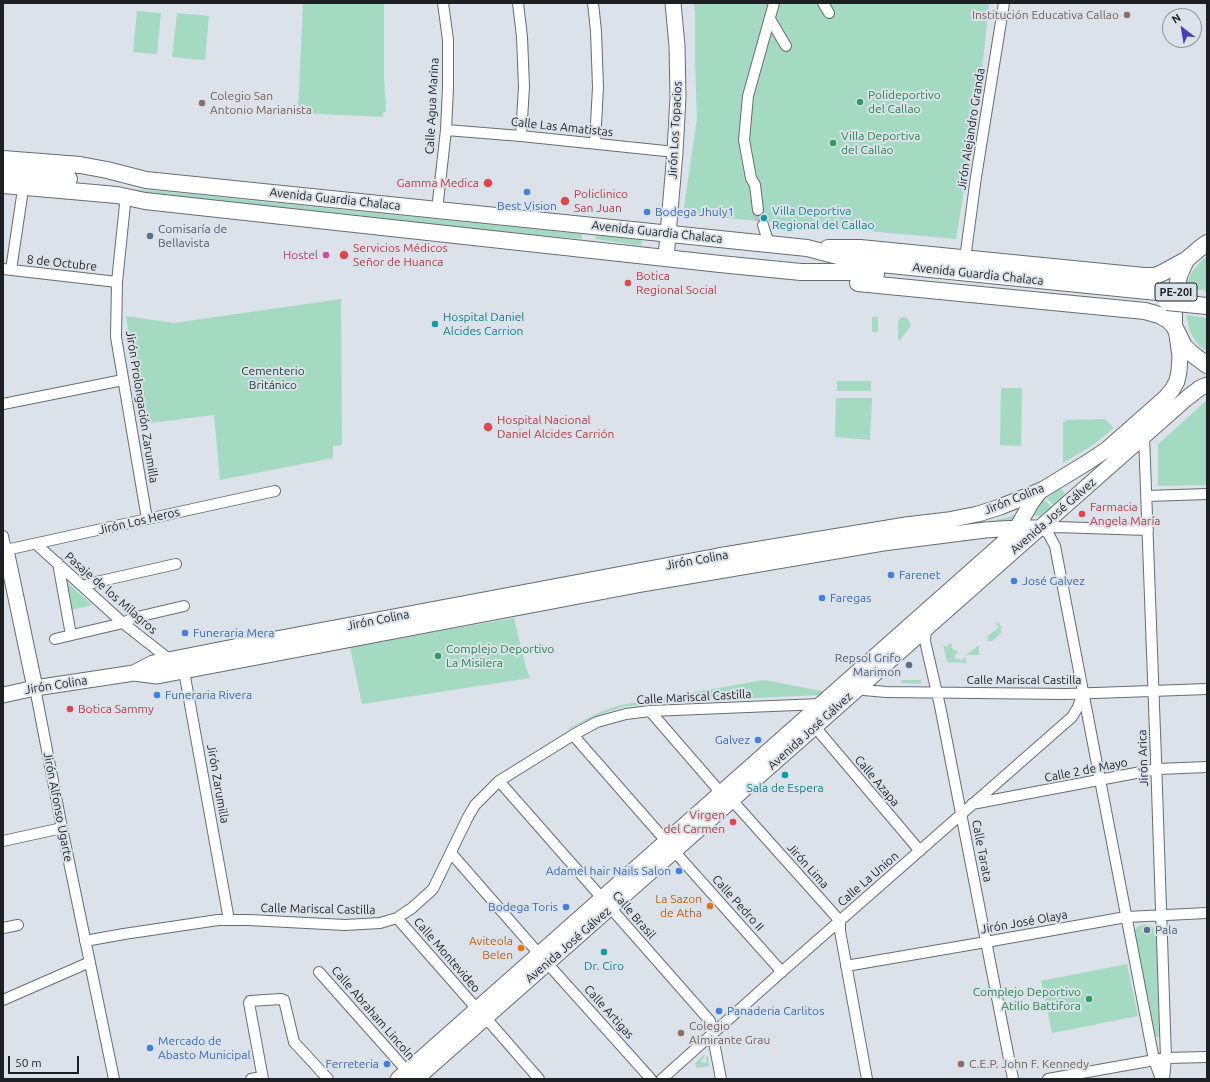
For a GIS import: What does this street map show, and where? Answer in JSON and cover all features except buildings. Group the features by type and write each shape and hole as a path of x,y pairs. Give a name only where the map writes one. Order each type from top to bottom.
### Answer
{"main road":[{"name":"Jirón Los Topacios","path":"666,258 678,97 677,46 673,3"},
{"name":"Avenida Guardia Chalaca","path":"3,158 108,170 146,180 807,248 857,267"},
{"name":"Avenida Guardia Chalaca","path":"3,173 120,194 145,201 666,258 801,272 857,267 1167,297"},
{"name":"Avenida Guardia Chalaca","path":"120,194 127,184 146,180"},
{"name":"Avenida Guardia Chalaca","path":"3,185 120,194"},
{"name":"Avenida Guardia Chalaca","path":"3,194 22,196 120,194"},
{"name":"PE-20I","path":"1176,330 1174,310 1179,276 1186,260 1207,243"},
{"path":"807,248 860,248 1144,276 1155,276 1186,260"},
{"path":"801,272 850,282 1145,311 1168,320 1176,330 1184,346 1207,366"},
{"path":"1167,297 1207,297"},
{"path":"1167,297 1207,306"},
{"name":"Jirón Colina","path":"134,673 153,663 246,652 307,641 581,589 718,556 970,515 1000,507 1047,487 1088,462 1106,450 1166,397 1177,381 1179,371 1180,356 1176,330"},
{"name":"Avenida José Gálvez","path":"407,1076 481,1014 727,796 821,704 1040,528 1187,398 1200,388 1207,385"},
{"path":"1047,487 1067,482 1071,484 1074,492 1072,500"},
{"name":"Avenida José Gálvez","path":"727,796 815,727 857,689 1004,542 1017,528 1031,503 1047,487"},
{"name":"Jirón Colina","path":"581,589 720,570 883,542 1017,528 1040,528"},
{"name":"Jirón Alfonso Ugarte","path":"4,545 35,688"},
{"name":"Jirón Colina","path":"3,695 35,688 134,673 157,676 184,671 246,652"}],"street":[{"name":"Calle Agua Marina","path":"437,210 446,130 448,40 443,3"},
{"path":"518,3 522,37 524,87 521,136"},
{"path":"593,3 596,31 598,87 595,144"},
{"path":"758,210 744,140 748,96 774,3"},
{"path":"823,3 829,14"},
{"name":"Jirón Alejandro Granda","path":"965,259 976,177 1004,3"},
{"path":"770,19 786,46"},
{"name":"Calle Las Amatistas","path":"446,130 675,152"},
{"name":"Jirón Prolongación Zarumilla","path":"120,194 116,338 147,519"},
{"path":"7,270 22,196"},
{"path":"763,225 769,244"},
{"name":"8 de Octubre","path":"7,270 117,282"},
{"path":"3,404 123,380"},
{"name":"Jirón Arica","path":"1144,436 1157,769 1166,1058 1162,1079"},
{"name":"Jirón Los Heros","path":"4,545 36,544 275,491"},
{"path":"1147,496 1207,494"},
{"path":"1040,528 1056,527 1148,530"},
{"name":"Jirón Arica","path":"1040,528 1048,533 1055,546 1154,1060 1162,1079"},
{"name":"Pasaje de los Milagros","path":"36,544 123,623 169,660"},
{"path":"58,563 71,635"},
{"path":"83,586 176,564"},
{"path":"55,639 123,623 133,618 184,606"},
{"name":"Calle Tarata","path":"921,624 937,692 1013,1079"},
{"path":"169,660 184,671"},
{"name":"Jirón Zarumilla","path":"184,671 229,920"},
{"name":"Calle Mariscal Castilla","path":"841,687 886,692 1083,693 1207,688"},
{"name":"Jirón Alfonso Ugarte","path":"35,688 62,828 114,1079"},
{"name":"Calle La Union","path":"662,1079 1072,717 1078,707 1083,693"},
{"name":"Calle Mariscal Castilla","path":"85,941 218,920 344,924 380,923 397,918 412,908 433,889 475,805 499,781 573,735 597,722 626,714 650,711 821,704"},
{"name":"Jirón Lima","path":"650,711 840,921"},
{"name":"Calle Azapa","path":"815,727 920,851"},
{"name":"Calle Pedro II","path":"573,735 782,972"},
{"name":"Calle 2 de Mayo","path":"971,805 1157,769 1207,767"},
{"name":"Calle Brasil","path":"499,781 710,1022 721,1079"},
{"path":"3,841 62,828"},
{"name":"Calle Artigas","path":"451,853 651,1079"},
{"name":"Jirón José Olaya","path":"846,966 1126,917 1207,913"},
{"name":"Calle Montevideo","path":"397,918 539,1079"},
{"path":"840,921 840,931 867,1079"},
{"path":"3,928 18,925"},
{"path":"3,1000 90,962"},
{"name":"Calle Abraham Lincoln","path":"320,972 407,1076"},
{"path":"251,1079 262,1078 249,1003 250,1001 281,999 284,1000 294,1042 328,1079"},
{"path":"1048,1079 1166,1058 1207,1057"}],"green space":[{"path":"303,3 384,3 384,76 386,112 383,112 383,117 298,113"},
{"name":"Villa Deportiva del Callao","path":"694,3 989,3 980,91 956,239 683,214 697,118"},
{"path":"137,11 161,13 157,54 133,52"},
{"path":"177,13 209,16 205,60 172,57"},
{"path":"103,187 159,191 582,234 582,239 234,206 169,198"},
{"path":"597,234 642,238 641,246 595,239"},
{"path":"1207,257 1207,291 1185,288 1192,272 1203,259"},
{"name":"Cementerio Británico","path":"341,299 342,445 333,446 333,458 220,480 214,415 141,424 126,316 174,323"},
{"path":"1186,315 1207,318 1207,351 1199,346 1190,332"},
{"path":"872,317 878,317 878,332 872,332"},
{"path":"902,317 907,318 911,324 900,340 898,340 898,321"},
{"path":"837,381 871,381 871,391 837,391"},
{"path":"1001,388 1022,388 1021,446 1000,445"},
{"path":"836,398 872,398 870,440 835,437"},
{"path":"1207,400 1207,485 1158,486 1158,444"},
{"path":"1105,419 1114,428 1093,445 1063,463 1063,423 1066,420"},
{"path":"1062,489 1065,494 1054,505 1046,498"},
{"path":"1044,500 1052,507 1041,517 1031,514 1035,508"},
{"path":"1018,513 1014,522 975,524 1006,518"},
{"path":"68,583 92,605 71,610 64,584"},
{"name":"Complejo Deportivo La Misilera","path":"514,618 525,664 530,678 362,704 350,647"},
{"path":"998,622 1002,628 1000,630 1002,632 992,641 987,641 988,636 999,627 996,624"},
{"path":"951,643 951,647 958,652 954,656 956,659 958,658 961,661 966,657 966,663 947,662 943,644 946,647"},
{"path":"979,645 979,655 966,655"},
{"path":"764,680 822,691 824,693 820,695 653,703 622,707 601,714 567,729 600,712 621,705"},
{"path":"902,680 921,680 921,684 901,683"},
{"path":"1145,924 1153,927 1157,933 1161,1034 1159,1037 1153,1035 1134,932 1137,927"},
{"name":"Complejo Deportivo Atilio Battifora","path":"1127,964 1138,1016 1052,1033 1041,981"},
{"path":"704,1055 701,1062 706,1063 708,1056 709,1066 697,1068 695,1063"}],"tunnel":[{"path":"758,210 758,214 763,225"}],"place":[{"name":"Institución Educativa Callao","path":"1127,15"},
{"name":"Polideportivo del Callao","path":"860,102"},
{"name":"Colegio San Antonio Marianista","path":"202,103"},
{"name":"Villa Deportiva del Callao","path":"833,143"},
{"name":"Gamma Medica","path":"488,183"},
{"name":"Best Vision","path":"527,192"},
{"name":"Policlinico San Juan","path":"565,201"},
{"name":"Bodega Jhuly1","path":"647,212"},
{"name":"Villa Deportiva Regional del Callao","path":"764,218"},
{"name":"Comisaría de Bellavista","path":"150,236"},
{"name":"Hostel","path":"326,255"},
{"name":"Servicios Médicos Señor de Huanca","path":"344,255"},
{"name":"Botica Regional Social","path":"628,283"},
{"name":"Hospital Daniel Alcides Carrion","path":"435,324"},
{"name":"Hospital Nacional Daniel Alcides Carrión","path":"488,427"},
{"name":"Farmacia Angela María","path":"1082,514"},
{"name":"Farenet","path":"891,575"},
{"name":"José Galvez","path":"1014,581"},
{"name":"Faregas","path":"822,598"},
{"name":"Funeraria Mera","path":"185,633"},
{"name":"Complejo Deportivo La Misilera","path":"438,656"},
{"name":"Repsol Grifo Marimon","path":"909,665"},
{"name":"Funeraria Rivera","path":"157,695"},
{"name":"Botica Sammy","path":"70,709"},
{"name":"Galvez","path":"758,740"},
{"name":"Sala de Espera","path":"785,775"},
{"name":"Virgen del Carmen","path":"733,822"},
{"name":"Adamel hair Nails Salon","path":"679,871"},
{"name":"La Sazon de Atha","path":"710,906"},
{"name":"Bodega Toris","path":"566,907"},
{"name":"Pala","path":"1147,930"},
{"name":"Aviteola Belen","path":"521,948"},
{"name":"Dr. Ciro","path":"604,952"},
{"name":"Complejo Deportivo Atilio Battifora","path":"1089,999"},
{"name":"Panaderia Carlitos","path":"719,1011"},
{"name":"Colegio Almirante Grau","path":"681,1033"},
{"name":"Mercado de Abasto Municipal","path":"150,1048"},
{"name":"Ferreteria","path":"387,1064"},
{"name":"C.E.P. John F. Kennedy","path":"961,1064"}]}
